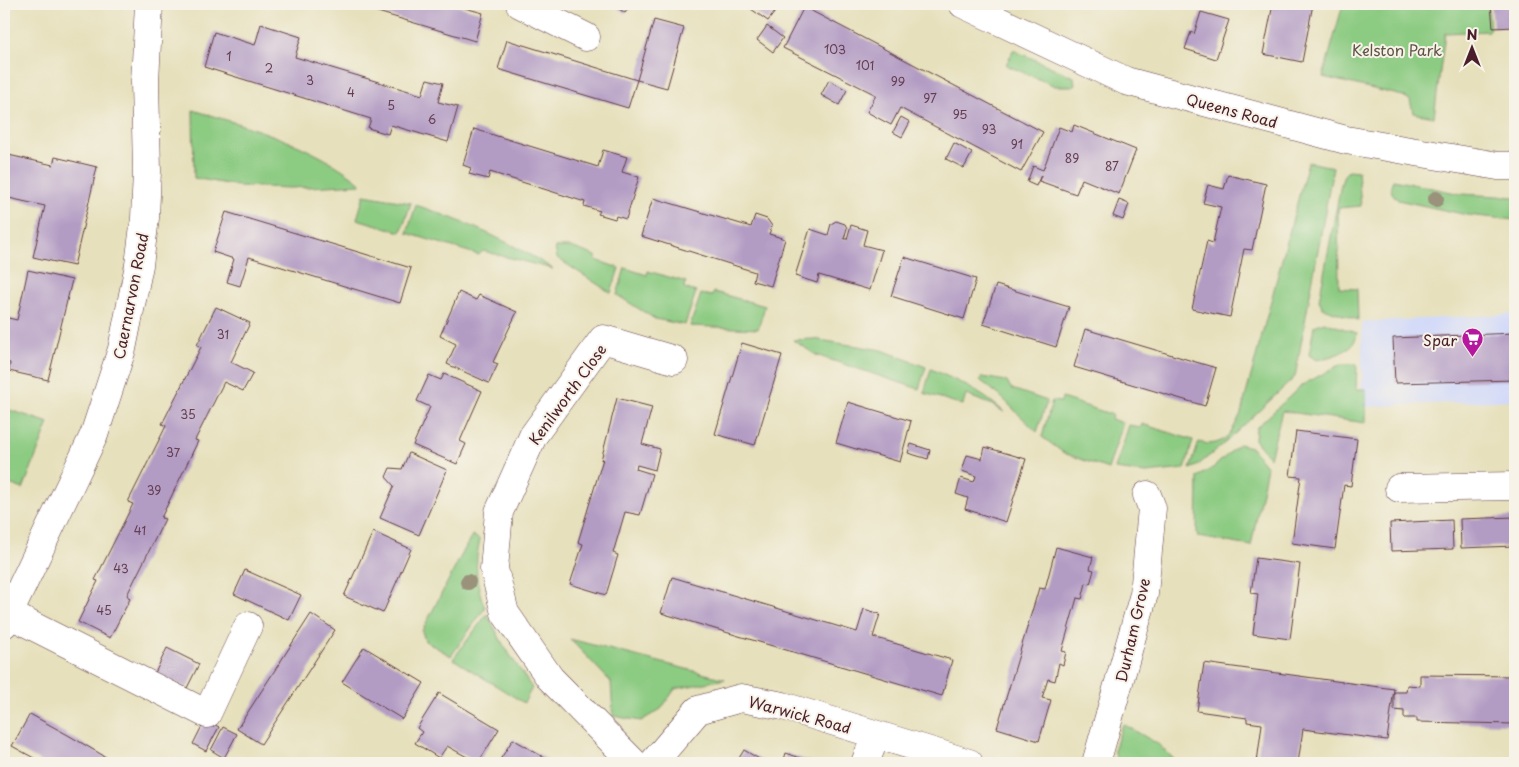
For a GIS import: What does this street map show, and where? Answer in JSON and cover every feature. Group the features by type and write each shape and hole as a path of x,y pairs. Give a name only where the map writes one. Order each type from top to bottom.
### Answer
{"street":[{"name":"Caernarvon Road","path":"6,619 94,435 122,348 139,265 145,218 145,81 149,4"},
{"path":"520,4 586,37"},
{"name":"Queens Road","path":"963,4 1126,81 1346,140 1498,166 1515,166"},
{"name":"Kenilworth Close","path":"634,763 550,678 505,613 494,569 499,512 533,436 603,339 674,360"},
{"path":"1399,488 1515,486"},
{"name":"Durham Grove","path":"1096,763 1144,594 1152,508 1147,495"},
{"path":"6,619 207,714 248,626"},
{"name":"Warwick Road","path":"653,763 698,710 741,698 783,706 969,763"},
{"path":"865,763 876,735"}],"shaded area":[{"path":"1515,314 1515,400 1362,407 1362,322"}],"green space":[{"name":"Kelston Park","path":"1343,4 1488,4 1490,31 1445,33 1434,117 1413,113 1410,100 1403,96 1323,77"},
{"path":"1013,50 1074,77 1075,86 1055,86 1006,65"},
{"path":"193,110 260,131 303,148 343,170 362,184 291,188 239,186 194,178"},
{"path":"1308,162 1333,167 1295,377 1226,442 1197,466 1190,469 1199,442 1214,443 1226,438 1241,413"},
{"path":"1349,170 1358,171 1361,206 1338,208 1339,288 1357,289 1358,320 1323,308 1319,300 1341,184 1344,175"},
{"path":"1393,180 1461,194 1515,197 1515,220 1467,215 1398,200 1391,191"},
{"path":"364,195 411,203 401,232 357,219"},
{"path":"416,205 487,233 553,269 483,251 479,255 407,233"},
{"path":"555,247 571,247 596,256 596,260 619,268 611,293 557,258"},
{"path":"625,268 647,275 648,271 686,282 684,288 696,292 685,325 655,319 617,295"},
{"path":"714,292 765,306 758,329 690,326 701,294 712,296"},
{"path":"1324,322 1357,333 1356,339 1348,349 1316,360 1309,355 1314,326"},
{"path":"813,339 882,350 926,367 919,389 816,355 793,340"},
{"path":"1341,364 1357,364 1356,389 1366,389 1366,423 1282,411 1270,458 1255,440 1256,428 1302,385"},
{"path":"931,369 978,393 1004,412 993,405 966,395 963,405 924,393"},
{"path":"982,377 1006,381 1012,389 1047,401 1037,432 999,395 980,380"},
{"path":"1062,398 1113,415 1111,419 1123,423 1108,469 1064,453 1042,437 1052,401 1061,402"},
{"path":"4,408 49,423 23,489 4,482"},
{"path":"1142,424 1193,440 1185,469 1146,473 1115,469 1129,425 1141,427"},
{"path":"1239,444 1251,447 1267,467 1251,546 1198,537 1197,532 1198,477 1214,467"},
{"path":"472,535 480,540 477,574 485,608 451,656 425,641 422,631"},
{"path":"487,614 504,646 532,688 524,703 453,659"},
{"path":"570,639 725,679 675,689 661,709 641,721 613,716 611,682"},
{"path":"1123,724 1158,744 1178,763 1118,763 1114,750"}],"building":[{"path":"351,4 450,4 483,13 475,41"},
{"path":"612,4 632,4 625,13"},
{"path":"744,4 781,4 768,21"},
{"path":"1273,4 1313,4 1302,62 1263,54"},
{"path":"1491,4 1515,4 1515,27 1493,28"},
{"path":"804,7 1043,132 1021,172 900,108 891,125 867,112 876,95 783,48"},
{"path":"1201,12 1229,20 1216,59 1185,49 1191,32 1194,34"},
{"path":"654,20 684,28 667,88 637,80"},
{"path":"261,24 301,37 295,57 422,95 427,79 443,83 438,102 458,107 448,142 391,125 388,134 368,128 371,119 204,67 214,32 255,45"},
{"path":"767,26 783,38 773,52 757,40"},
{"path":"507,40 637,80 628,108 498,69"},
{"path":"829,80 847,90 839,105 821,95"},
{"path":"901,117 910,122 902,137 893,132"},
{"path":"1074,125 1136,150 1119,194 1082,179 1076,194 1039,181 1041,175 1036,186 1027,182 1033,166 1043,170 1059,127 1072,132"},
{"path":"474,129 598,167 603,150 627,157 622,172 639,177 626,219 616,216 615,219 598,214 600,211 584,206 585,202 490,172 488,179 469,174 471,168 463,165"},
{"path":"954,143 972,153 964,168 946,159"},
{"path":"4,154 53,165 55,157 97,167 74,266 33,257 45,206 4,197"},
{"path":"1228,175 1266,184 1252,250 1244,249 1230,317 1192,309 1207,241 1213,243 1221,207 1203,203 1208,185 1224,189"},
{"path":"653,198 751,227 755,215 767,219 772,226 769,234 785,239 771,286 753,281 755,272 641,236"},
{"path":"1119,200 1129,204 1123,220 1113,216"},
{"path":"226,212 411,268 400,303 249,257 240,286 227,282 234,259 213,252"},
{"path":"836,221 845,224 847,228 844,239 847,239 851,225 867,230 863,245 882,250 870,290 819,275 817,283 795,276 810,229 828,235 831,224"},
{"path":"904,257 976,279 964,319 891,296"},
{"path":"28,270 72,280 48,380 9,371 10,363 4,361 4,317 17,320"},
{"path":"996,285 1069,307 1056,347 983,324"},
{"path":"459,292 476,300 479,295 517,312 493,362 498,364 489,383 447,364 456,344 440,336"},
{"path":"216,307 250,323 231,362 253,373 243,391 224,382 195,440 198,441 161,518 165,519 127,595 130,599 110,638 78,622 98,581 95,580 133,504 128,502 166,426 162,424 201,347 197,345"},
{"path":"1085,329 1216,368 1205,406 1074,367"},
{"name":"Spar","path":"1515,333 1515,380 1395,383 1393,338"},
{"path":"742,343 782,355 755,445 715,434"},
{"path":"444,374 482,391 460,441 466,444 457,464 413,445 430,407 417,401 429,375 441,380"},
{"path":"617,398 652,407 642,444 660,449 655,470 637,465 636,469 652,474 640,515 625,512 613,553 618,555 606,595 570,584 583,544 578,542 603,459 601,460"},
{"path":"848,402 911,421 900,462 836,443"},
{"path":"1296,431 1357,439 1351,486 1344,485 1335,549 1292,543 1301,477 1290,476"},
{"path":"911,444 930,450 928,459 908,453"},
{"path":"985,447 1026,459 1006,522 965,509 968,498 956,494 961,478 974,482 976,476 962,471 967,455 982,459"},
{"path":"409,453 447,470 419,535 380,518 394,486 386,477 390,468 402,469"},
{"path":"1515,517 1515,546 1461,548 1460,519"},
{"path":"1452,520 1453,549 1391,551 1390,523"},
{"path":"373,532 411,549 383,613 344,596"},
{"path":"1056,547 1093,557 1090,569 1094,570 1090,584 1086,583 1082,599 1077,598 1062,651 1066,652 1063,665 1059,663 1055,681 1048,679 1042,698 1051,700 1039,741 997,728 1039,588 1045,589"},
{"path":"1256,558 1300,564 1290,639 1253,634 1258,594 1251,593"},
{"path":"245,570 301,595 289,620 234,594"},
{"path":"672,577 857,632 864,609 880,614 873,637 952,660 942,696 661,613"},
{"path":"311,614 335,630 261,744 237,729"},
{"path":"364,647 424,683 402,719 342,682"},
{"path":"167,648 199,664 187,688 155,673"},
{"path":"1204,663 1394,689 1387,740 1303,729 1298,763 1257,762 1262,724 1247,722 1247,718 1197,711"},
{"path":"1420,675 1515,676 1515,724 1417,722 1417,718 1404,718 1404,711 1394,710 1394,692 1406,692 1407,685 1420,686"},
{"path":"439,693 499,729 478,763 447,746 439,758 415,743 422,732 417,728"},
{"path":"30,714 116,763 43,763 12,746"},
{"path":"205,720 219,727 206,751 193,744"},
{"path":"223,727 237,734 224,758 211,750"},
{"path":"513,739 553,763 498,763"},
{"path":"744,750 766,763 736,763"},
{"path":"786,753 815,763 783,763"}],"place":[{"name":"Spar","path":"1473,358"}]}
